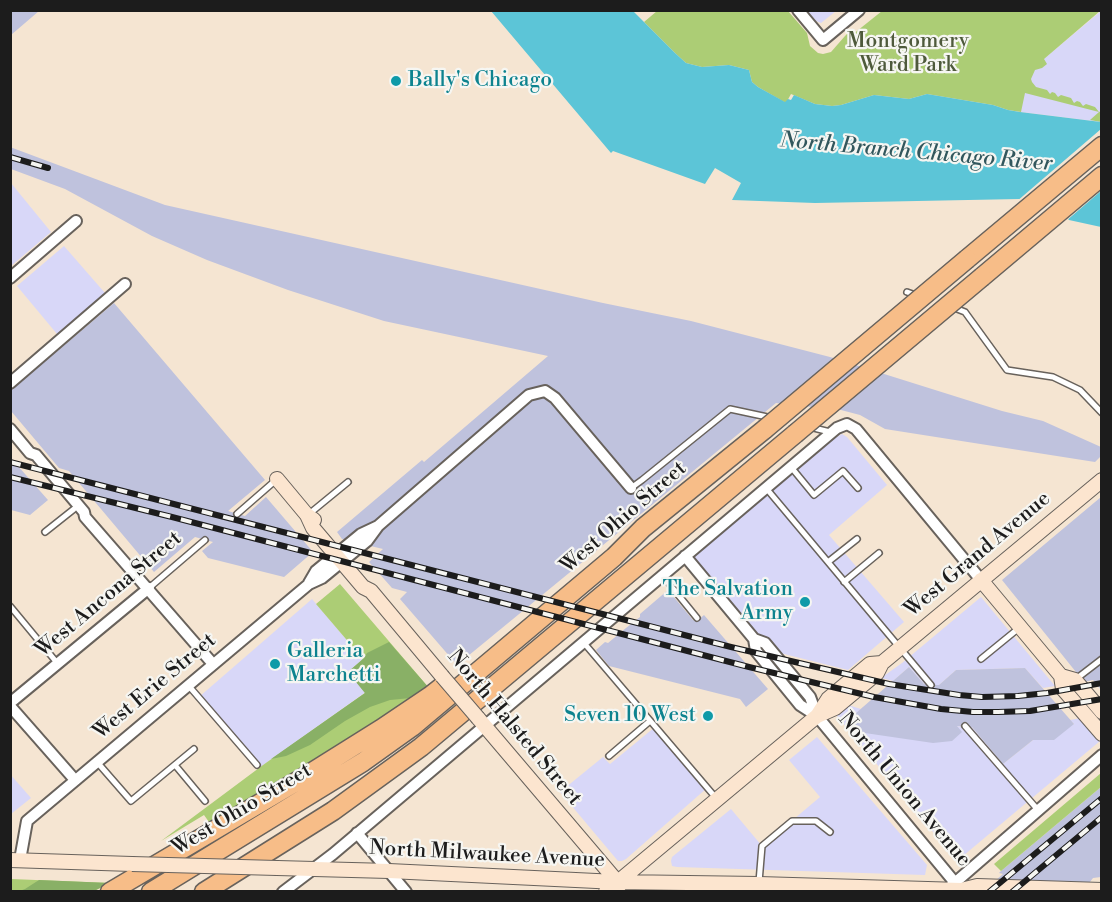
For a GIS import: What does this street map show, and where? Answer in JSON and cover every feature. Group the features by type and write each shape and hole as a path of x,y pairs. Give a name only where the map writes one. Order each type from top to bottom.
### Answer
{"highway":[{"name":"West Ohio Street","path":"151,891 363,762 412,727 614,557 643,528 765,429 1101,146"},
{"name":"West Ohio Street","path":"204,891 333,811 421,747 792,427 982,276 1101,176"},
{"path":"110,891 306,776 420,703 607,550 643,528"},
{"path":"222,891 247,865"}],"main road":[{"name":"North Halsted Street","path":"277,479 308,515 318,523 341,556 369,584 371,591 621,887"},
{"name":"West Grand Avenue","path":"606,891 621,887 717,800 818,716 835,708 877,673 882,663 1101,480"},
{"path":"981,580 1061,676 1063,689 1101,734"},
{"path":"1061,676 1075,680 1101,712"},
{"name":"North Milwaukee Avenue","path":"15,860 389,871 621,887 759,884 956,889 977,886 1101,890"}],"street":[{"path":"798,10 824,40 859,10"},
{"path":"10,278 76,221"},
{"path":"10,383 125,284"},
{"name":"West Erie Street","path":"15,860 27,820 309,584 322,578 341,556 367,541 378,526 529,395 545,391 555,398 631,488"},
{"path":"284,891 357,833 481,722 583,642 837,428 847,424 856,429 981,580"},
{"path":"10,429 30,453 31,459 79,516 86,517"},
{"path":"30,453 36,455 86,517 213,664"},
{"name":"North Union Avenue","path":"685,556 754,639 765,643 810,697 818,716 956,889"},
{"name":"West Ancona Street","path":"10,704 149,588"},
{"path":"10,704 75,780"},
{"path":"956,889 1038,810 1101,755"},
{"path":"357,833 406,891"}],"lane":[{"path":"967,259 982,276"},
{"path":"908,292 927,299"},
{"path":"936,302 965,312 1007,370 1053,377 1080,390 1101,413"},
{"path":"631,488 730,409 792,427 832,432"},
{"path":"790,467 814,495 843,471 858,488"},
{"path":"237,514 277,479"},
{"path":"308,515 348,482"},
{"path":"765,488 931,685"},
{"path":"45,532 74,509"},
{"path":"828,562 857,539"},
{"name":"West Ancona Street","path":"149,588 205,540"},
{"path":"844,582 879,554"},
{"path":"662,575 697,618"},
{"path":"10,606 58,664"},
{"path":"981,659 1020,627"},
{"path":"583,642 717,800"},
{"path":"1075,680 1101,659"},
{"path":"188,685 257,765"},
{"path":"609,756 650,721"},
{"path":"965,726 1038,810"},
{"path":"97,762 131,801 194,749"},
{"path":"175,765 205,801"},
{"path":"759,884 762,846 792,821 816,821 830,832"}],"shaded area":[{"path":"11,10 39,10 39,11 11,35"},
{"path":"807,11 836,11 821,23"},
{"path":"1101,11 1101,122 1021,112 1022,99 1033,68"},
{"path":"10,147 165,205 691,321 830,357 1002,411 1043,421 1101,447 1101,456 1095,462 885,429 860,415 841,410 776,403 457,665 400,599 407,592 392,588 369,562 383,549 342,539 337,532 422,460 424,462 548,356 384,321 288,290 207,260 152,236 65,189 11,169"},
{"path":"11,183 51,232 10,266"},
{"path":"64,246 105,293 57,334 17,286"},
{"path":"114,303 265,480 228,511 245,516 266,497 313,552 284,577 208,558 202,551 213,542 195,537 154,572 69,471 59,468 11,411 10,391"},
{"path":"842,434 887,485 829,535 904,622 848,670 772,651 693,557"},
{"path":"10,457 48,500 30,515 11,510"},
{"path":"1101,497 1101,690 1093,680 1084,682 1002,580"},
{"path":"668,590 693,620 697,621 704,615 768,689 746,707 740,699 609,666 596,650 640,617 640,614"},
{"path":"981,597 1055,686 1043,688 1025,668 956,670 939,685 925,685 909,667 893,681 881,678 902,663"},
{"path":"312,599 363,659 366,692 259,768 199,697"},
{"path":"909,667 924,684 931,685 939,685 956,670 1025,668 1074,724 1054,740 1033,740 1003,764 972,727 957,726 962,732 952,741 933,743 858,732 848,720"},
{"path":"848,705 861,709 848,720 972,727 1003,764 1033,740 1074,724 1070,720 1081,718 1100,741 957,861 837,716"},
{"path":"655,727 707,788 626,859 618,861 560,792 603,757 610,764"},
{"path":"817,737 927,865 925,875 672,866 672,857 731,809 762,846 820,797 789,760"},
{"path":"10,774 31,798 11,814 10,814"},
{"path":"1101,787 1101,877 1093,878 1083,891 982,892 1003,874 999,873 1001,871"}],"green space":[{"name":"Montgomery Ward Park","path":"657,11 788,11 807,33 810,46 823,54 831,52 847,34 852,35 882,11 1100,11 1044,59 1047,64 1035,70 1031,79 1036,87 1047,90 1050,94 1052,92 1058,97 1061,95 1071,98 1074,103 1077,101 1083,106 1086,104 1095,107 1099,112 1025,93 1021,112 927,94 909,99 874,95 832,106 815,104 791,94 786,103 752,82 749,70 729,65 702,67 686,63 644,22"},
{"path":"1101,111 1101,122 1090,120"},
{"path":"340,584 429,688 352,738 209,822 204,815 161,841 365,693 348,672 363,659 316,604"},
{"path":"389,642 429,688 411,698 390,700 370,707 310,745 286,756 271,759 365,693 348,672 367,653"},
{"path":"1101,773 1101,787 1001,871 994,864"},
{"path":"11,879 110,883 94,891 11,892"},
{"path":"39,880 110,883 94,891 17,892"}],"water":[{"name":"North Branch Chicago River","path":"491,11 633,11 686,63 702,67 729,65 749,70 752,82 785,102 788,99 791,100 794,95 815,104 832,106 874,95 909,99 927,94 1020,112 1101,122 1101,227 1069,220 1052,202 1019,199 815,203 732,200 741,183 715,168 705,184 613,151 611,153"}],"pier":[{"path":"1101,129 1101,191 1066,221 1050,204 1016,202"}],"railway":[{"path":"10,157 48,168"},
{"path":"10,462 731,647 889,684 982,697 1047,693 1102,683"},
{"path":"10,477 874,697 941,709 973,712 1030,711 1102,699"},
{"path":"989,892 1102,798"},
{"path":"1012,892 1102,817"}],"place":[{"name":"Bally's Chicago","path":"396,81"},
{"name":"The Salvation Army","path":"805,602"},
{"name":"Galleria Marchetti","path":"275,664"},
{"name":"Seven 10 West","path":"708,716"}]}
